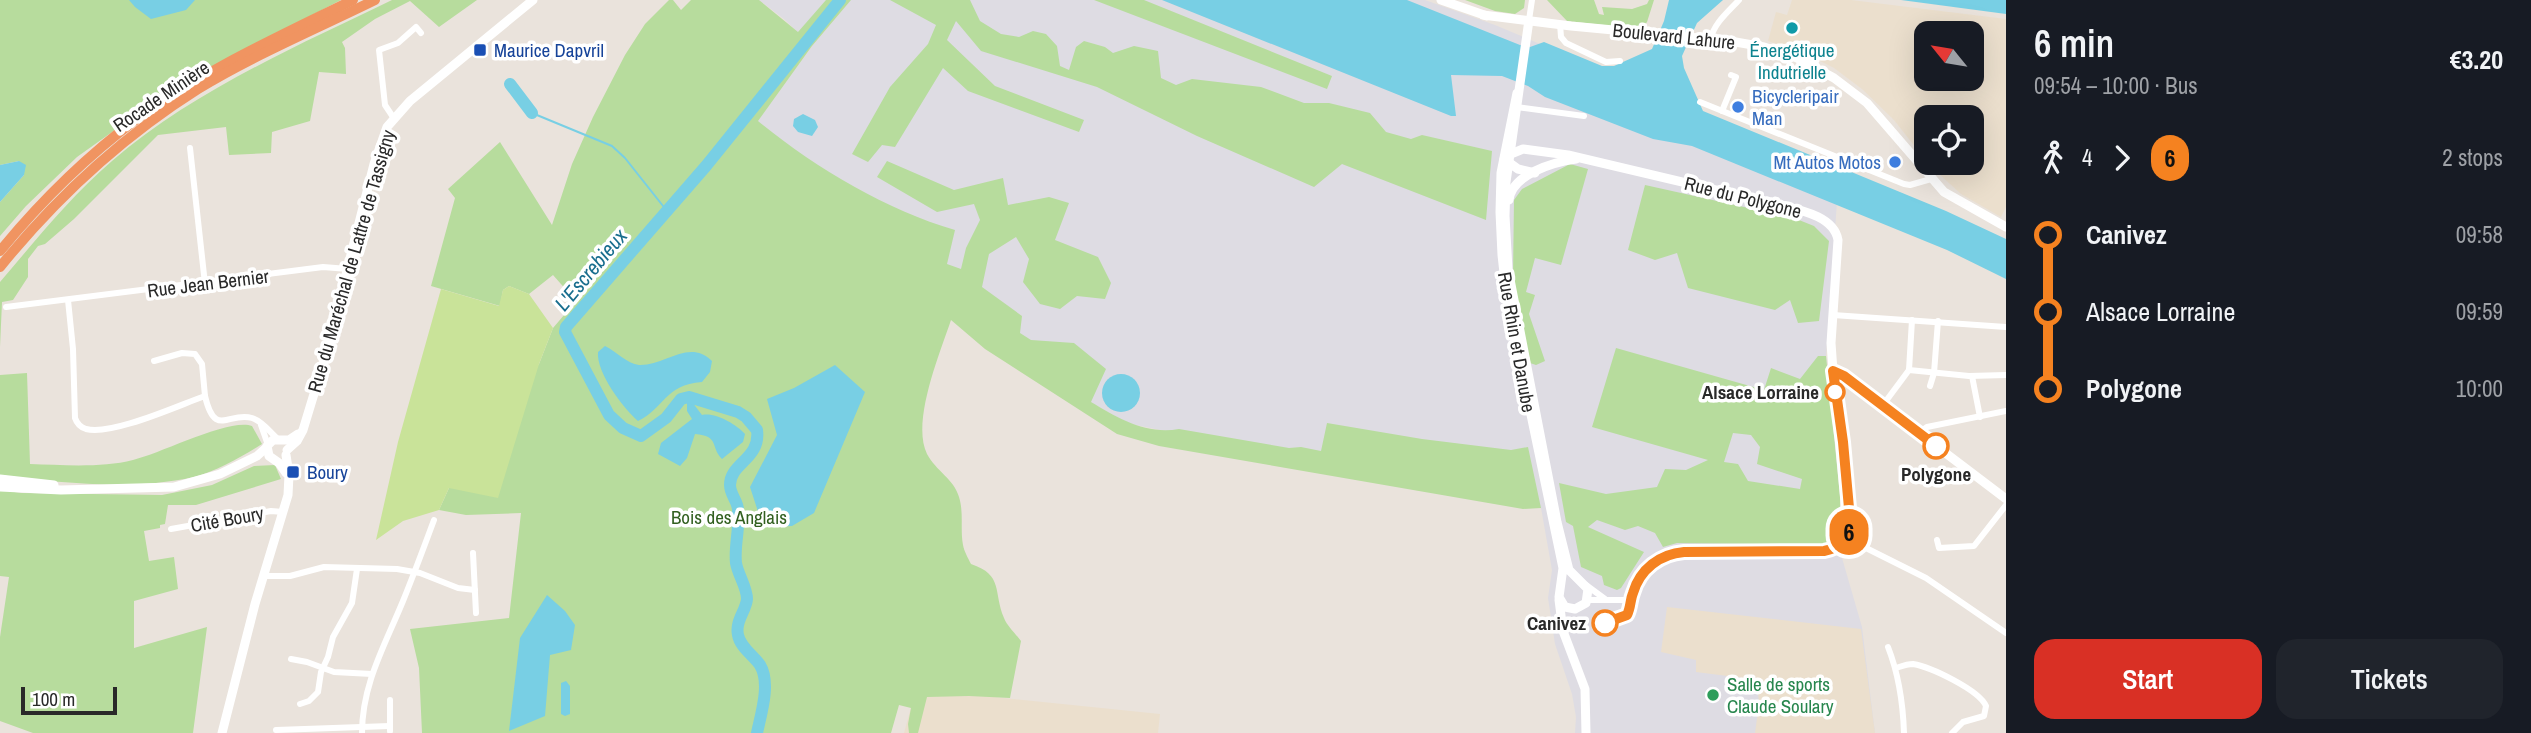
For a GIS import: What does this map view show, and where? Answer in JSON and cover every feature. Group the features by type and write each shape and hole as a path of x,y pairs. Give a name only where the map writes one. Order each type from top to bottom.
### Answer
{"highway":[{"name":"Rocade Minière","path":"5,253 65,180 138,119 238,58 353,0"},
{"name":"Rocade Minière","path":"5,253 109,153 155,118 228,73 375,0"},
{"path":"0,268 5,253"}],"street":[{"name":"Rue du Maréchal de Lattre de Tassigny","path":"286,452 301,435 306,420 384,132 393,117 533,0"},
{"name":"Boulevard Lahure","path":"1441,0 1497,20 1712,39 1772,49 1804,61 1834,78 1880,116 1931,179 1956,201 2006,227"},
{"path":"1518,90 1532,0"},
{"path":"1712,39 1712,32 1720,20 1739,0"},
{"path":"1560,25 1561,37 1566,43 1609,63 1620,61"},
{"path":"393,117 385,105 379,50 396,44 416,27 421,33"},
{"path":"1722,111 1736,77 1731,75"},
{"name":"Rue Rhin et Danube","path":"1518,90 1507,158 1506,232 1511,292 1557,522 1568,567 1581,582"},
{"name":"Rue Rhin et Danube","path":"1518,90 1500,212 1506,292 1563,568 1559,589"},
{"path":"1700,102 1903,184 1910,185 1931,179"},
{"path":"1516,107 1584,116"},
{"path":"1513,131 1519,141 1531,149"},
{"path":"190,148 205,284"},
{"name":"Rue du Polygone","path":"1507,158 1520,149 1531,149 1585,159 1775,203 1807,213 1829,224 1837,233 1838,240 1831,349 1833,371"},
{"path":"1507,158 1520,170 1535,173"},
{"name":"Rue du Polygone","path":"1506,232 1510,192 1521,180 1562,162 1585,159"},
{"name":"Rue Jean Bernier","path":"6,307 323,267 348,269"},
{"path":"68,300 75,418 79,426 91,430 123,425 205,396"},
{"path":"1833,315 2006,327"},
{"path":"1883,405 1909,370 1912,320"},
{"path":"1930,386 1934,373 1938,321"},
{"path":"154,361 183,353 195,355 202,364 205,396 211,413 225,422 254,419 285,444 289,485 244,643 222,733"},
{"path":"1909,370 1972,376 2006,375"},
{"path":"1587,600 1618,602 1627,598 1649,567 1672,553 1824,551 1837,547 1846,538 1850,519 1833,371 1841,373 2006,499"},
{"path":"1972,376 1980,417"},
{"path":"1919,433 1925,427 2006,411"},
{"path":"254,419 263,429 268,455 284,469 289,485"},
{"path":"0,487 50,490 155,489 204,481 257,456 273,440 289,440 296,436 306,420"},
{"path":"232,469 260,460 281,459 286,452"},
{"path":"0,479 101,489"},
{"path":"1937,540 1939,548 1974,546 2006,505"},
{"name":"Cité Boury","path":"171,529 271,511 283,512"},
{"path":"362,730 362,708 369,693 369,682 434,520"},
{"path":"1846,538 1926,578 2006,633"},
{"path":"473,553 476,613"},
{"path":"265,576 290,576 324,567 390,569 414,572 458,588 475,590"},
{"path":"300,704 309,701 318,692 333,638 350,608 356,569"},
{"path":"1586,733 1585,689 1562,625 1559,589 1567,581 1581,582 1607,600"},
{"path":"1559,600 1565,607 1581,607 1587,600 1588,592 1581,582"},
{"path":"1566,639 1566,620 1573,609"},
{"path":"1888,647 1896,668 1905,733"},
{"path":"291,659 338,673 372,674"},
{"path":"1896,668 1912,664 1936,672 1983,699 1986,706 1984,716 1963,722 1952,733"},
{"path":"276,730 390,729 390,700"}],"shaded area":[{"path":"759,0 1425,0 1495,25 1674,100 1839,174 1826,356 1840,496 1840,551 1862,627 1875,733 1575,733 1576,717 1572,694 1555,644 1548,598 1552,570 1541,508 1126,423 950,319 750,132 812,46"},
{"path":"1792,0 1851,0 2006,19 2006,207 2001,217 1961,194 1940,175 1984,175 1984,105 1914,105 1914,145 1894,120 1862,89 1834,68 1808,55 1768,41 1776,12 1787,15"},
{"path":"1667,607 1861,629 1875,733 1755,733 1759,704 1758,692 1751,679 1696,672 1696,660 1661,652"},
{"path":"916,689 1160,714 1158,733 904,733"}],"green space":[{"path":"0,0 341,0 175,87 77,157 26,206 0,236 0,202 24,175 19,161 0,165"},
{"path":"392,0 477,0 439,27 410,1 375,19 342,42 345,48 346,74 319,72 310,121 272,132 271,153 229,155 226,127 158,135 74,219 45,244 38,246 28,259 28,277 13,300 2,302 0,347 0,282 68,204 112,161 143,136 211,91"},
{"name":"Bois des Anglais","path":"669,0 673,0 681,10 691,0 759,0 798,32 826,0 851,0 812,46 758,121 803,155 877,199 955,230 947,264 961,269 966,248 980,220 974,204 937,212 877,177 887,161 954,190 1003,178 1008,205 1049,197 1069,203 1055,240 1098,257 1111,283 1105,299 1077,296 1060,309 1040,304 1023,282 1029,259 1016,237 989,254 982,287 1022,316 1020,333 1031,340 1074,343 1106,369 1091,402 1101,408 1133,424 1155,430 1179,429 1321,451 1327,423 1511,450 1528,447 1541,508 1523,509 1159,446 1117,434 985,349 951,320 929,387 922,424 923,440 931,460 957,491 963,545 967,557 971,564 989,573 993,579 1004,618 1021,641 1010,698 927,697 918,733 909,733 911,708 899,705 891,733 422,733 419,668 410,629 509,618 521,513 466,515 439,510 449,488 539,364 553,328 576,301 553,275 529,294 509,286 503,290 500,306 431,286 455,198 448,189 500,142 552,225 572,164 625,55 645,24"},
{"path":"890,0 970,0 980,21 1001,34 1019,37 1033,31 1046,34 1057,46 1060,66 1069,70 1076,47 1084,41 1105,47 1113,53 1134,46 1158,51 1161,78 1176,85 1192,79 1261,87 1304,103 1329,103 1370,113 1386,132 1411,139 1422,135 1492,151 1486,220 1342,164 1314,187 1197,136 1097,87 981,51 956,21 947,40 995,86 1084,120 1079,132 968,91 943,68 895,147 882,145 868,162 852,154 890,87 928,44 936,25"},
{"path":"1094,0 1144,0 1332,76 1327,89"},
{"path":"1465,0 1525,0 1524,8 1515,14 1495,11"},
{"path":"1547,0 1594,0 1599,14 1604,15 1602,7 1632,9 1654,0 1647,22 1641,29 1567,21"},
{"path":"1570,164 1588,169 1561,265 1535,258 1526,292 1535,295 1529,314 1545,361 1536,365 1530,363 1513,276 1514,200 1522,189"},
{"path":"1645,185 1794,218 1814,226 1829,241 1819,321 1798,323 1790,300 1775,310 1688,288 1677,253 1655,260 1628,250"},
{"path":"509,286 529,294 553,328 539,364 498,498 449,488 439,510 403,521 376,540 398,442 441,289 499,306 503,290"},
{"path":"1616,348 1764,390 1771,368 1800,379 1818,356 1826,356 1840,496 1840,536 1827,545 1677,543 1663,547 1655,533 1638,526 1625,530 1597,520 1588,527 1644,552 1621,588 1617,590 1604,585 1602,576 1581,567 1573,526 1566,522 1559,483 1606,494 1657,487 1665,469 1686,470 1708,460 1592,427","holes":["1733,433 1751,435 1760,447 1757,464 1802,479 1800,489 1748,481 1738,464 1724,462"]},
{"path":"27,373 30,464 121,463 211,432 241,425 252,426 262,444 237,459 194,477 146,484 48,481 0,475 0,375"},
{"path":"275,465 281,479 196,505 168,505 165,524 160,525 160,528 144,531 149,561 174,557 178,589 134,601 134,648 207,627 193,733 33,733 0,721 0,637 9,577 0,576 0,490 22,493 162,495 212,485 254,466"}],"water":[{"path":"129,0 195,0 186,10 151,19"},
{"path":"1162,0 1407,0 1520,45 1530,47 1544,42 1602,66 1614,66 1652,49 1664,21 1669,0 1723,0 1697,23 1682,56 1684,68 1703,111 1946,211 2006,239 2006,279 1947,250 1692,146 1653,139 1545,97 1528,86 1502,76 1451,75 1456,116 1451,116"},
{"path":"1901,0 2006,0 2006,14"},
{"path":"803,114 815,120 818,127 812,136 798,132 793,126 794,119"},
{"path":"19,161 26,165 24,175 0,202 0,165"},
{"path":"605,346 639,365 695,352 712,361 710,372 702,382 689,384 672,392 638,421 618,399 601,369 598,352"},
{"path":"835,365 865,392 814,513 792,526 763,527 750,487 777,435 767,399 794,388"},
{"path":"1121,374 1134,380 1140,393 1134,406 1121,412 1108,406 1102,393 1108,380"},
{"path":"692,402 702,415 713,415 725,420 745,434 743,442 722,459 708,437 695,434 687,458 680,466 658,454 661,443 692,419 687,411 687,403"},
{"path":"547,595 565,611 575,625 571,650 550,655 545,716 509,731 520,638"},
{"path":"566,681 570,686 570,714 565,716 561,714 561,683"}],"waterway":[{"name":"L'Escrebieux","path":"757,733 765,681 760,665 744,647 738,635 738,625 747,599 736,563 738,510 730,485 735,471 754,448 757,430 738,412 689,397 681,399 666,418 641,436 623,428 609,415 565,332 566,327 706,166 840,0"},
{"path":"510,84 532,113"},
{"path":"532,113 612,146 625,158 667,211"}],"bus line":[{"name":"6","path":"1605,623 1627,615 1633,592 1646,570 1669,554 1824,551 1834,549 1843,542 1849,531 1850,519 1833,371 1839,372 1936,446"}],"place":[{"name":"Énergétique Indutrielle","path":"1792,28"},
{"name":"Maurice Dapvril","path":"480,50"},
{"name":"Bicycleripair Man","path":"1738,107"},
{"name":"Mt Autos Motos","path":"1895,162"},
{"name":"Alsace Lorraine","path":"1835,392"},
{"name":"Polygone","path":"1936,446"},
{"name":"Boury","path":"293,472"},
{"name":"Canivez","path":"1605,623"},
{"name":"Salle de sports Claude Soulary","path":"1713,695"}]}
